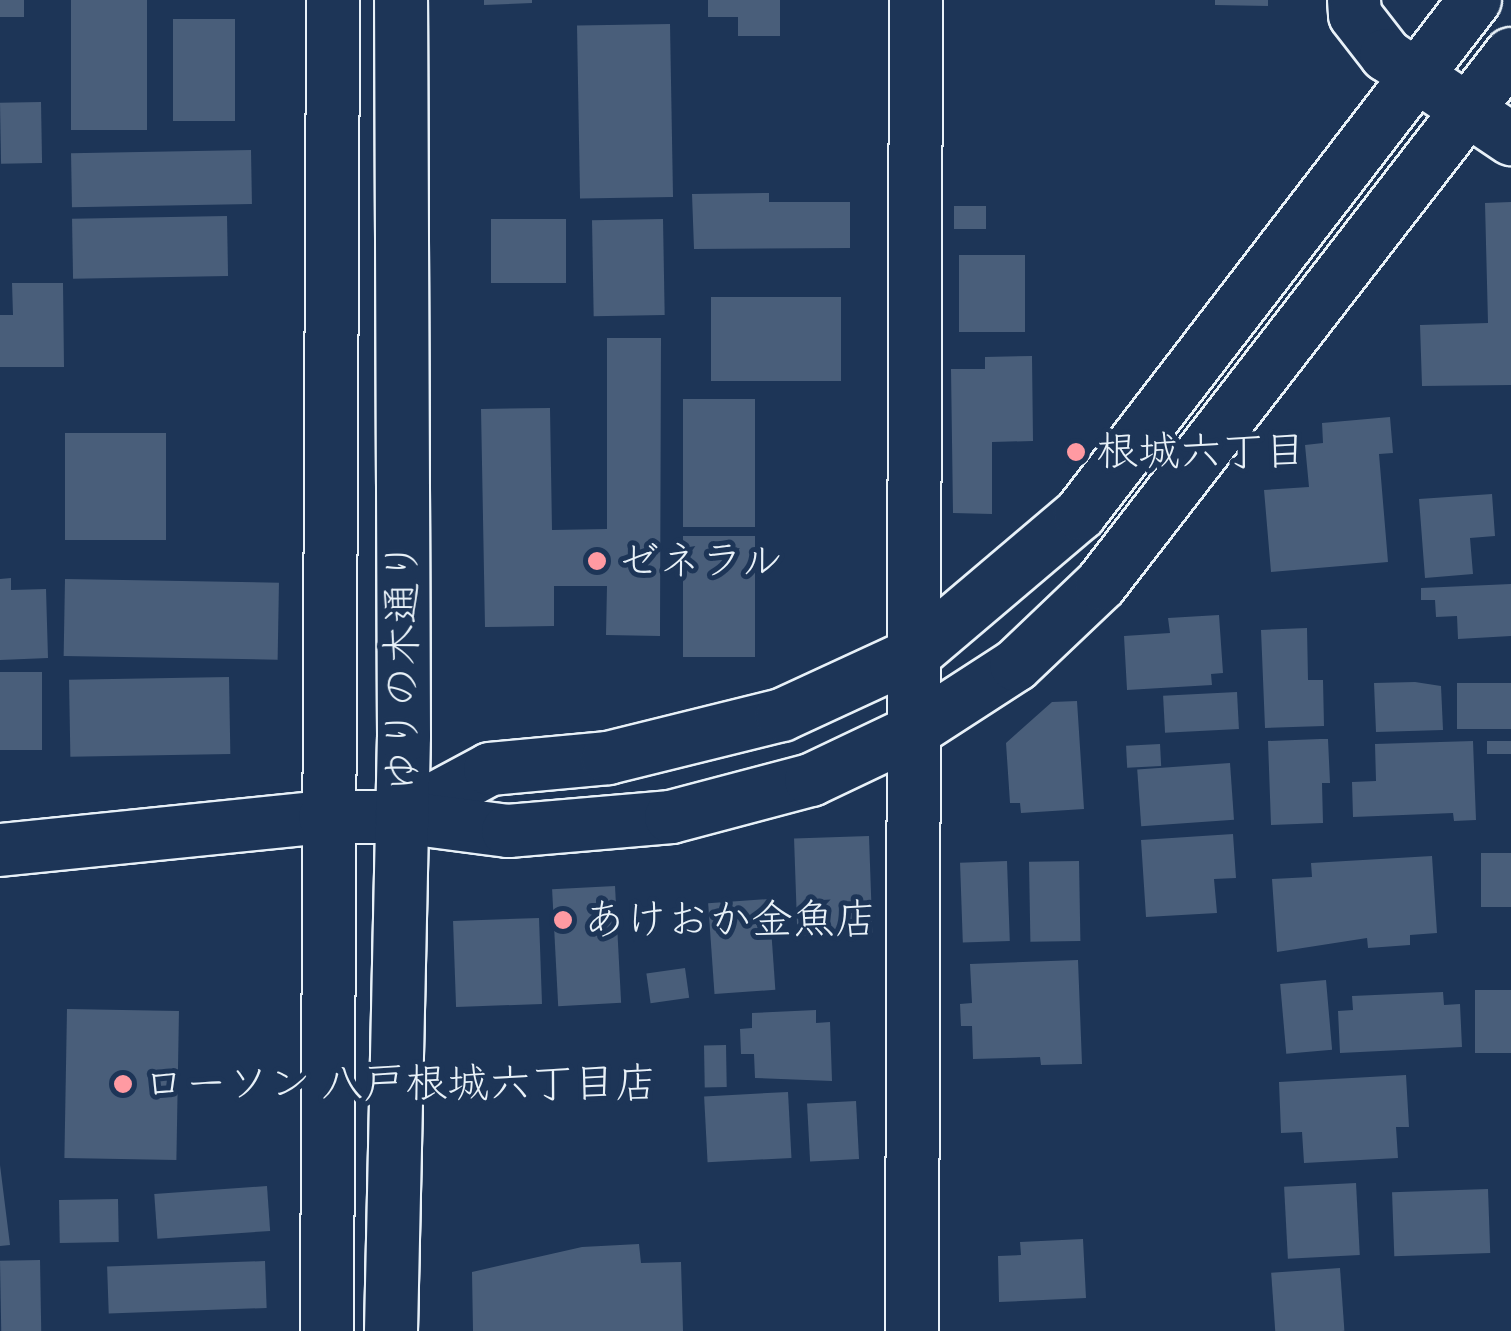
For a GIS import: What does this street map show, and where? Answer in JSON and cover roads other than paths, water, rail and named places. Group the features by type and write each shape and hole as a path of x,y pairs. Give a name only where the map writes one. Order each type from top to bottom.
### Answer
{"street":[{"name":"ゆりの木通り","path":"327,1331 324,818 333,0"},
{"name":"ゆりの木通り","path":"391,1331 402,817 402,0"},
{"path":"912,1331 916,0"},
{"path":"1354,0 1355,15 1386,55 1490,124"},
{"path":"402,817 490,770 608,758 782,715 916,653 1080,514 1475,0"},
{"path":"0,850 324,818 402,817 508,831 671,817 812,780 914,731 1016,665 1101,584 1490,124 1511,54"}],"place":[{"name":"根城六丁目","path":"1076,452"},
{"name":"ゼネラル","path":"597,561"},
{"name":"あけおか金魚店","path":"563,920"},
{"name":"ローソン 八戸根城六丁目店","path":"123,1084"}]}
